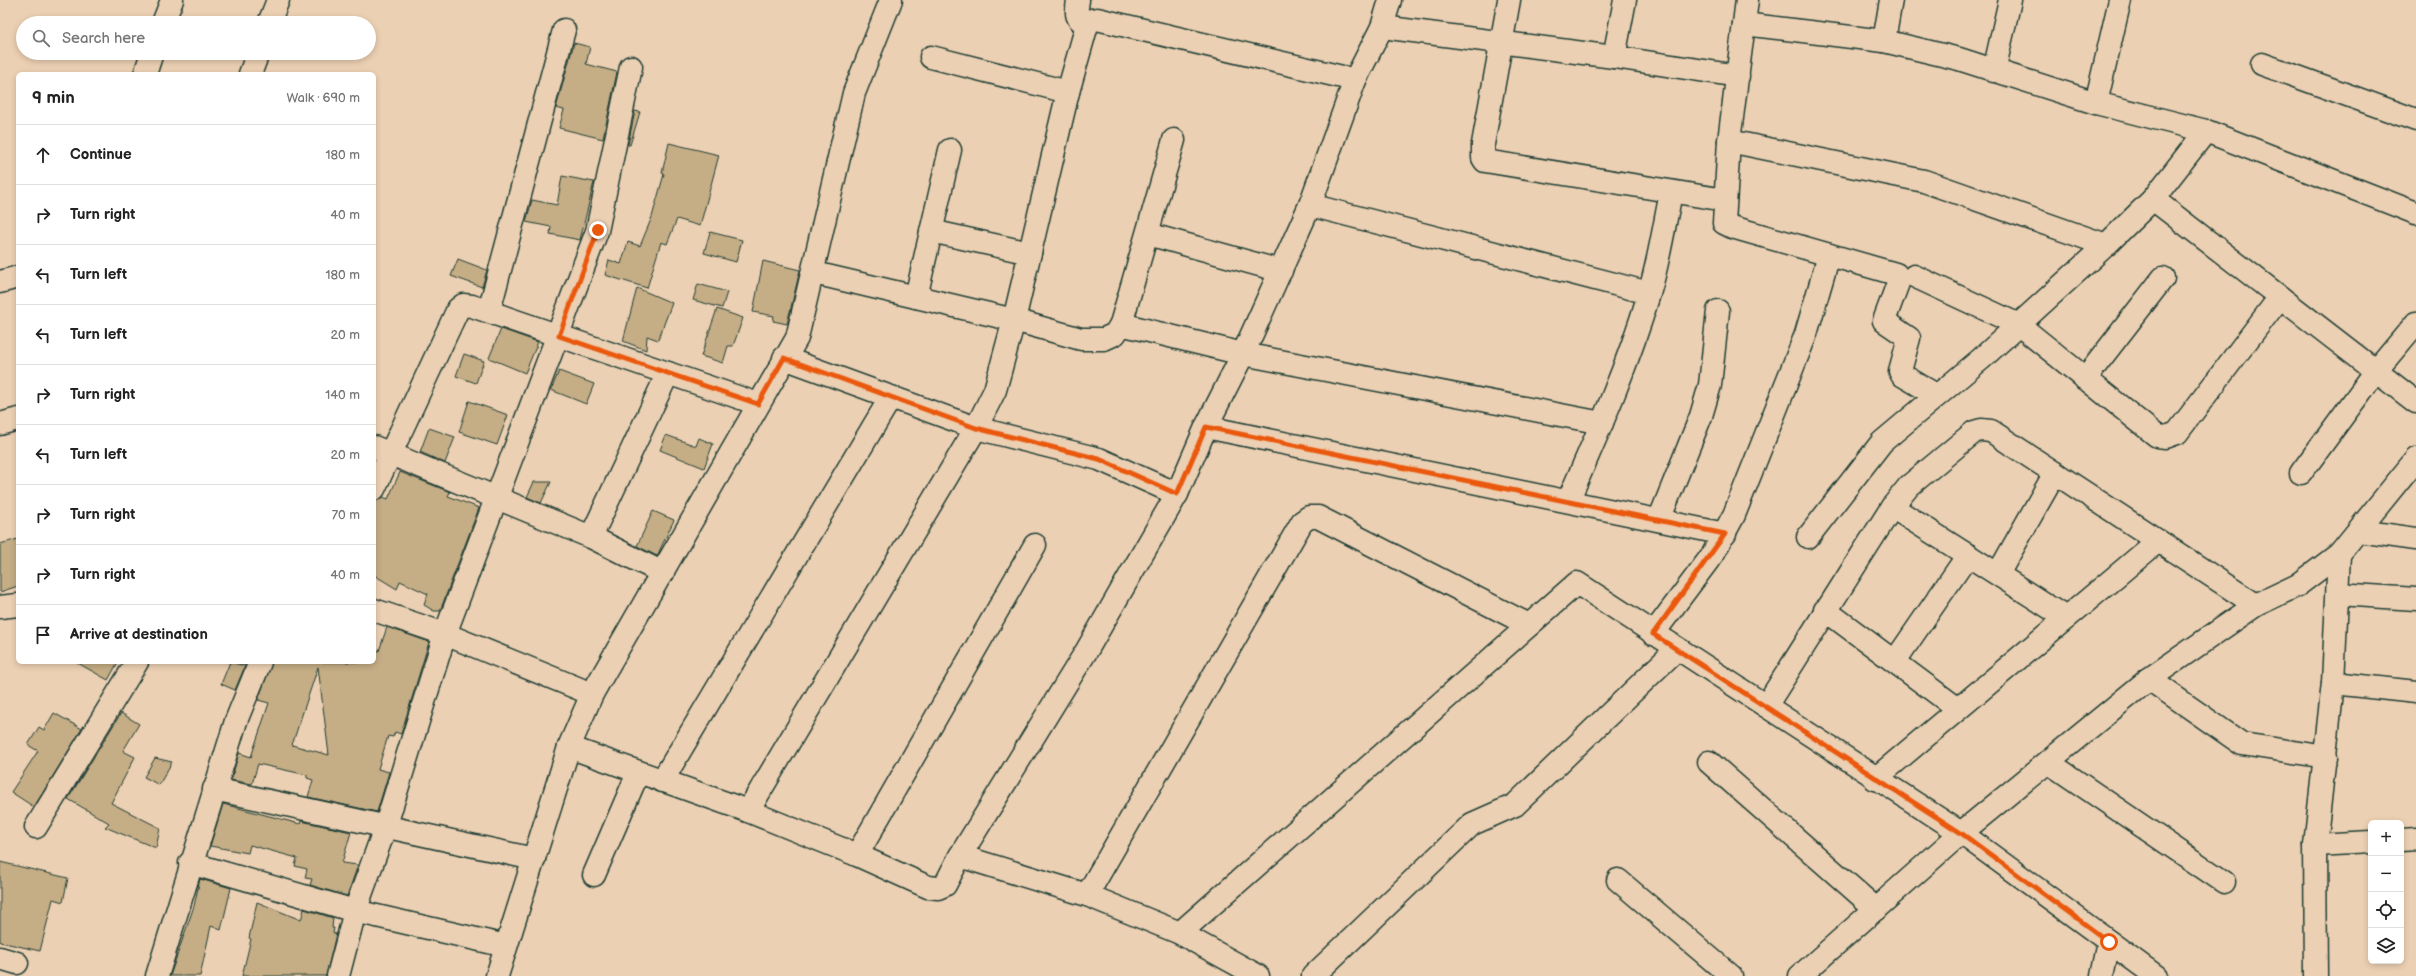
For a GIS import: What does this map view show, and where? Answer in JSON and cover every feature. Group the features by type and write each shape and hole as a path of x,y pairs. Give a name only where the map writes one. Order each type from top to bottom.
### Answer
{"street":[{"path":"166,16 172,0"},
{"path":"272,16 278,0"},
{"path":"497,976 569,747 592,694 664,573 784,358 797,338 814,273 854,94 891,0"},
{"path":"1078,0 1077,16 1079,21 1087,25"},
{"path":"569,747 638,773 748,810 857,855 928,887 938,888 945,885 960,856 1087,650 1177,494 1206,427 1243,354 1310,205 1355,80 1382,27 1390,0"},
{"path":"1509,0 1483,144 1482,158 1485,162 1671,193 1725,200"},
{"path":"1614,57 1625,0"},
{"path":"1747,0 1729,141 1724,223 1732,227 1896,274 1898,278 1884,321 1909,338 1900,366 1902,374 1936,395"},
{"path":"1884,41 1891,0"},
{"path":"1994,71 2010,0"},
{"path":"2096,103 2120,0"},
{"path":"748,810 976,428 995,390 1014,320 1068,92 1087,25 1091,20 1098,19 1355,80"},
{"path":"1744,24 1884,41 1959,59 2096,103 2206,131 2416,213"},
{"path":"1382,27 1614,57 1738,76"},
{"path":"489,312 564,30"},
{"path":"931,57 1068,92"},
{"path":"146,72 150,60"},
{"path":"251,72 255,60"},
{"path":"2262,64 2416,120"},
{"path":"338,976 355,911 385,828 445,634 498,498 598,230 631,67"},
{"path":"1808,537 1882,442 2019,325 2106,245 2153,199 2206,131"},
{"path":"814,273 1014,320 1081,339 1104,339 1115,334 1121,324 1174,140"},
{"path":"1729,141 1924,181 2106,245"},
{"path":"916,297 950,150"},
{"path":"1568,501 1602,423 1649,293 1671,193"},
{"path":"2153,199 2416,402"},
{"path":"1310,205 1649,293"},
{"path":"931,231 1030,253"},
{"path":"1148,234 1281,271"},
{"path":"1653,634 1725,534 1806,334 1829,255"},
{"path":"1914,276 2019,325 2157,436 2166,437 2177,433 2280,297"},
{"path":"0,282 16,278"},
{"path":"2085,378 2164,278"},
{"path":"376,480 383,450 458,309 464,305 472,306 758,404"},
{"path":"1660,520 1701,416 1710,386 1718,312"},
{"path":"2301,473 2376,371 2416,323"},
{"path":"1121,324 1243,354 1602,423"},
{"path":"784,358 976,428 1099,459 1177,494"},
{"path":"591,537 668,373"},
{"path":"662,781 891,397"},
{"path":"0,424 16,420"},
{"path":"1206,427 1725,534"},
{"path":"1766,706 1825,610 1892,507 1909,486 1974,432 1981,430 1991,431 2256,606"},
{"path":"383,450 591,537 664,573"},
{"path":"1800,976 1961,833 2148,679 2256,606 2298,585 2339,554 2416,459"},
{"path":"1998,574 2055,473"},
{"path":"1892,507 2066,618"},
{"path":"1086,896 1302,522 1309,516 1318,517 1530,625"},
{"path":"2359,531 2416,539"},
{"path":"1875,779 2158,541"},
{"path":"857,855 1035,545"},
{"path":"2316,976 2315,845 2326,757 2333,683 2339,554"},
{"path":"1896,661 1968,555"},
{"path":"1180,933 1577,583 1875,779 1961,833 2156,976"},
{"path":"2338,594 2416,599"},
{"path":"0,607 16,605"},
{"path":"1825,610 1896,661 1958,709"},
{"path":"376,611 445,634 592,694"},
{"path":"1313,976 1472,824 1515,805 1677,649"},
{"path":"36,828 136,664"},
{"path":"157,976 190,863 236,721 259,664"},
{"path":"2148,679 2242,744 2326,757"},
{"path":"2333,683 2416,692"},
{"path":"1709,762 1876,909"},
{"path":"2048,762 2224,882"},
{"path":"594,875 638,773"},
{"path":"214,789 385,828 534,859"},
{"path":"2404,840 2416,839"},
{"path":"2315,845 2368,842"},
{"path":"960,856 1086,896 1180,933 1258,976"},
{"path":"190,863 355,911 506,946"},
{"path":"1618,880 1731,976"},
{"path":"2102,976 2109,942"}],"building":[{"path":"574,43 590,47 586,64 617,72 603,139 559,128 564,110 556,108"},
{"path":"635,111 640,112 630,145 628,145"},
{"path":"669,143 719,155 700,226 677,219 667,244 661,242 647,288 605,275 609,260 621,264 628,242 640,246 652,217 664,174 662,173"},
{"path":"562,176 594,182 580,240 550,234 551,227 526,222 532,200 557,205"},
{"path":"710,232 742,240 736,262 704,253"},
{"path":"458,259 487,270 482,287 451,276"},
{"path":"763,261 800,270 787,324 773,321 774,316 753,312"},
{"path":"698,284 727,292 722,308 693,300"},
{"path":"637,288 672,303 658,340 647,336 646,350 623,341"},
{"path":"717,309 743,318 733,346 728,346 723,363 701,356"},
{"path":"501,329 538,342 525,373 489,358"},
{"path":"464,354 484,361 476,383 456,376"},
{"path":"559,371 594,384 586,404 551,390"},
{"path":"469,401 508,415 497,445 459,432"},
{"path":"429,428 455,437 445,463 420,452"},
{"path":"666,435 696,446 699,438 713,444 704,468 660,450"},
{"path":"400,472 450,492 448,496 479,508 440,611 434,611 424,605 428,594 400,581 397,589 376,576 376,500 383,497 388,499"},
{"path":"534,482 551,482 541,503 527,497"},
{"path":"653,511 674,520 657,556 637,546"},
{"path":"16,540 16,587 0,592 0,544"},
{"path":"387,627 429,642 401,734 395,732 393,737 388,736 378,769 389,772 377,812 308,797 313,780 307,778 307,775 258,764 252,784 231,780 239,753 251,757 269,703 258,700 271,664 376,664 376,650 379,651","holes":["318,667 329,755 292,745"]},
{"path":"80,664 117,664 108,680"},
{"path":"229,664 245,666 235,690 221,684"},
{"path":"54,713 82,729 34,807 11,792 38,751 28,745 39,727 44,730"},
{"path":"121,713 139,724 123,751 135,757 111,803 160,828 156,848 105,827 109,823 68,799"},
{"path":"155,758 172,762 159,785 144,777"},
{"path":"223,804 300,824 301,821 351,832 342,863 358,865 347,896 310,885 312,879 305,878 307,869 295,866 297,858 250,845 248,853 210,846"},
{"path":"0,862 68,878 63,902 53,899 40,951 0,942"},
{"path":"200,879 231,888 221,930 211,926 200,976 170,976 194,906"},
{"path":"257,902 301,920 304,909 333,918 332,928 334,928 333,933 336,934 326,976 242,976 251,939 249,938"}],"route":[{"path":"598,230 559,336 758,404 784,358 976,428 1099,459 1177,494 1206,427 1725,534 1713,554 1653,634 1766,706 1875,779 1961,833 2109,942"}]}
